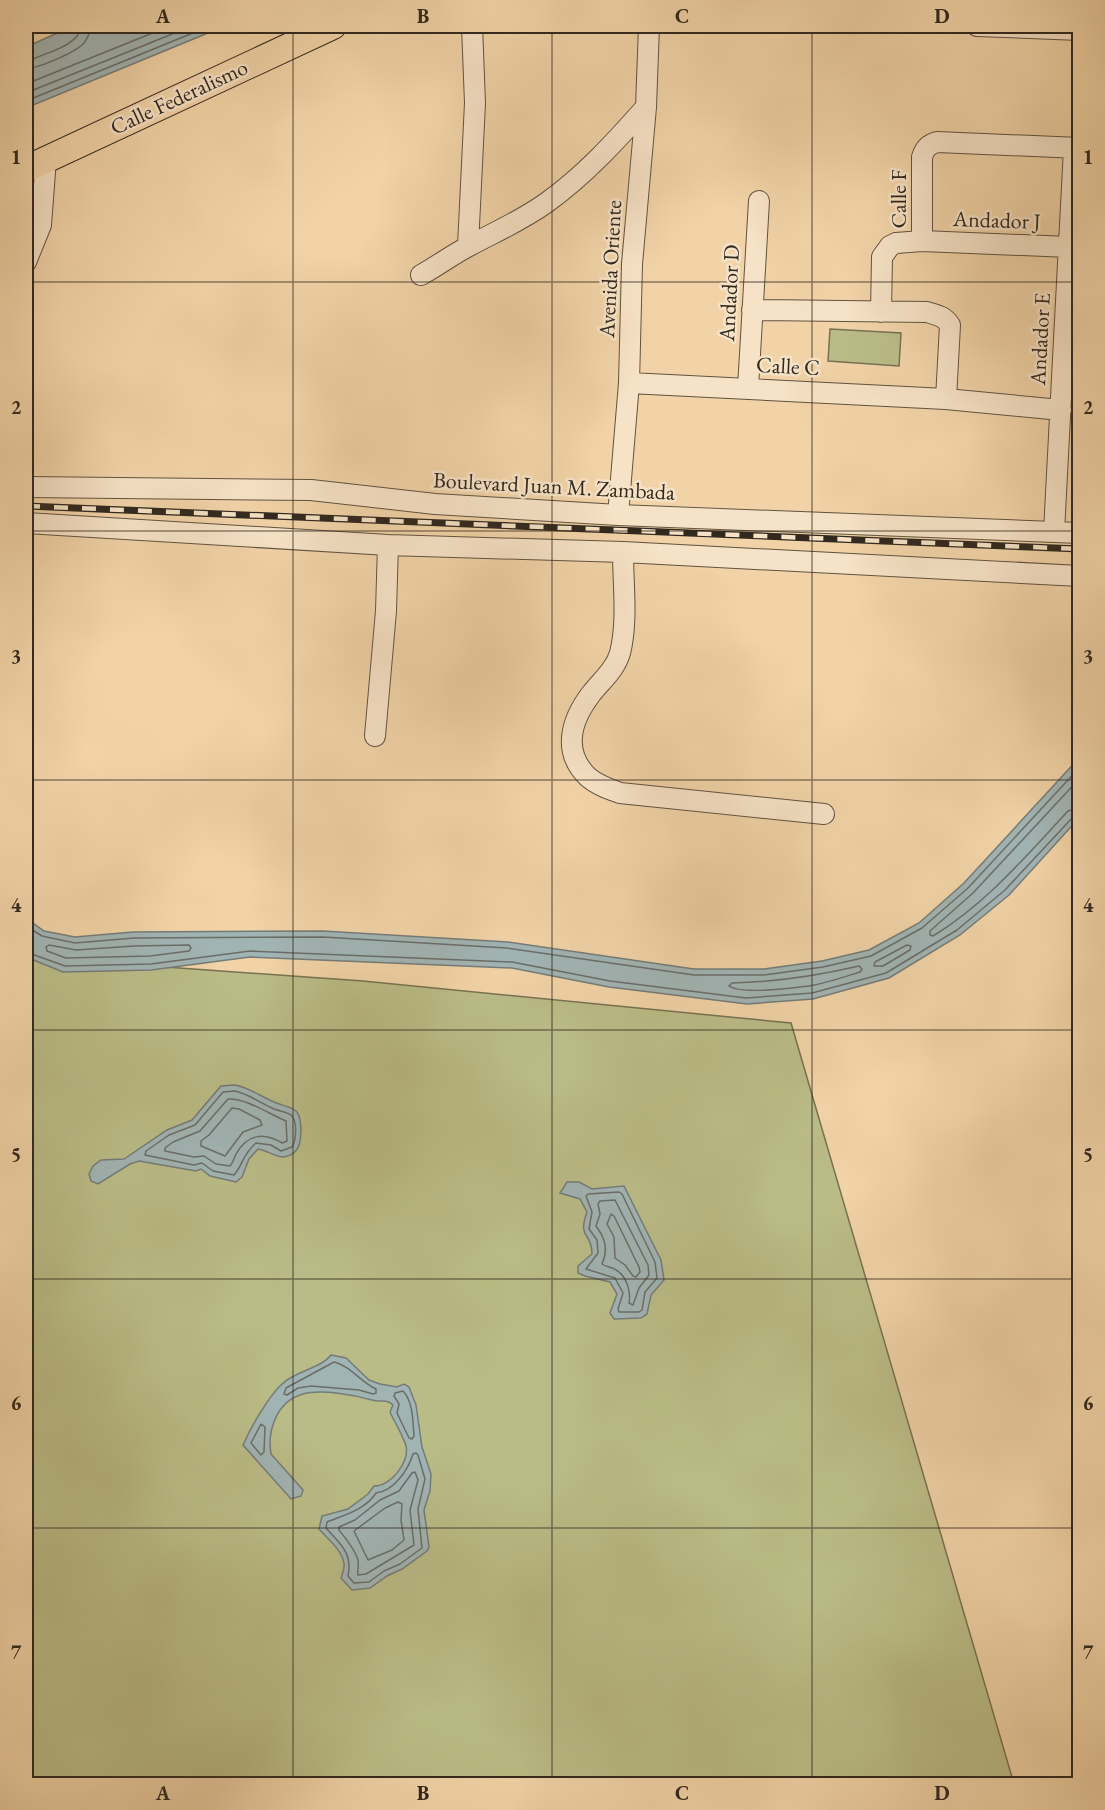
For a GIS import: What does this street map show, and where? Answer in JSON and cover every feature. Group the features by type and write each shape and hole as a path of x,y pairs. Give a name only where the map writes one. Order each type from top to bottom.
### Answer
{"main road":[{"name":"Calle Federalismo","path":"36,164 333,26"}],"street":[{"path":"468,246 475,103 472,26"},
{"name":"Avenida Oriente","path":"618,515 629,383 632,264 646,107 649,26"},
{"path":"977,26 1080,30"},
{"path":"421,275 468,246 507,228 545,204 605,153 646,107"},
{"name":"Calle F","path":"922,241 922,157 925,148 937,142 1077,148"},
{"name":"Andador E","path":"1054,532 1061,410 1071,366 1074,269 1069,247 1077,148"},
{"path":"26,262 41,225 36,164"},
{"name":"Andador D","path":"748,388 759,201"},
{"name":"Andador J","path":"881,312 882,257 890,246 896,243 922,241 1069,247"},
{"path":"752,310 927,312 939,315 947,320 950,329 946,399"},
{"name":"Calle C","path":"629,383 946,399 1061,410"},
{"name":"Boulevard Juan M. Zambada","path":"26,487 311,490 435,504 618,515 1080,533"},
{"path":"26,523 388,545 623,552 1080,576"},
{"path":"375,736 386,611 388,545"},
{"path":"623,552 624,630 619,655 612,670 582,708 572,730 572,746 577,763 588,777 620,793 824,814"}],"green space":[{"path":"830,329 901,333 899,366 828,361"},
{"path":"26,957 363,981 791,1023 1014,1784 26,1784"}],"water":[{"path":"73,26 225,26 26,108 26,47"},
{"path":"1079,758 1079,818 1009,895 960,935 889,978 813,999 747,1004 609,987 512,968 250,957 151,970 63,972 26,957 26,918 44,931 75,937 133,932 323,931 508,942 694,969 764,969 822,961 869,950 919,923 964,883"},
{"path":"235,1085 296,1111 300,1119 301,1133 300,1143 293,1153 281,1157 258,1149 249,1159 242,1177 236,1182 210,1176 201,1169 196,1171 139,1161 98,1184 91,1181 89,1174 93,1166 101,1160 124,1159 167,1130 192,1120 221,1086"},
{"path":"567,1182 579,1182 592,1189 624,1186 661,1260 664,1280 651,1295 647,1314 641,1318 614,1319 610,1313 617,1294 610,1282 578,1273 578,1266 592,1254 590,1242 584,1232 587,1212 580,1199 560,1193"},
{"path":"331,1355 346,1358 369,1380 397,1387 404,1384 409,1387 416,1405 422,1447 431,1474 430,1491 424,1510 429,1547 427,1551 370,1588 352,1590 341,1578 344,1567 341,1554 319,1529 322,1516 348,1509 368,1494 374,1486 392,1478 402,1466 406,1446 390,1412 393,1405 386,1401 319,1392 303,1394 286,1403 276,1418 270,1445 271,1454 303,1490 301,1496 291,1499 243,1445 260,1413 282,1384 321,1364"}],"railway":[{"path":"26,506 1080,549"}]}
